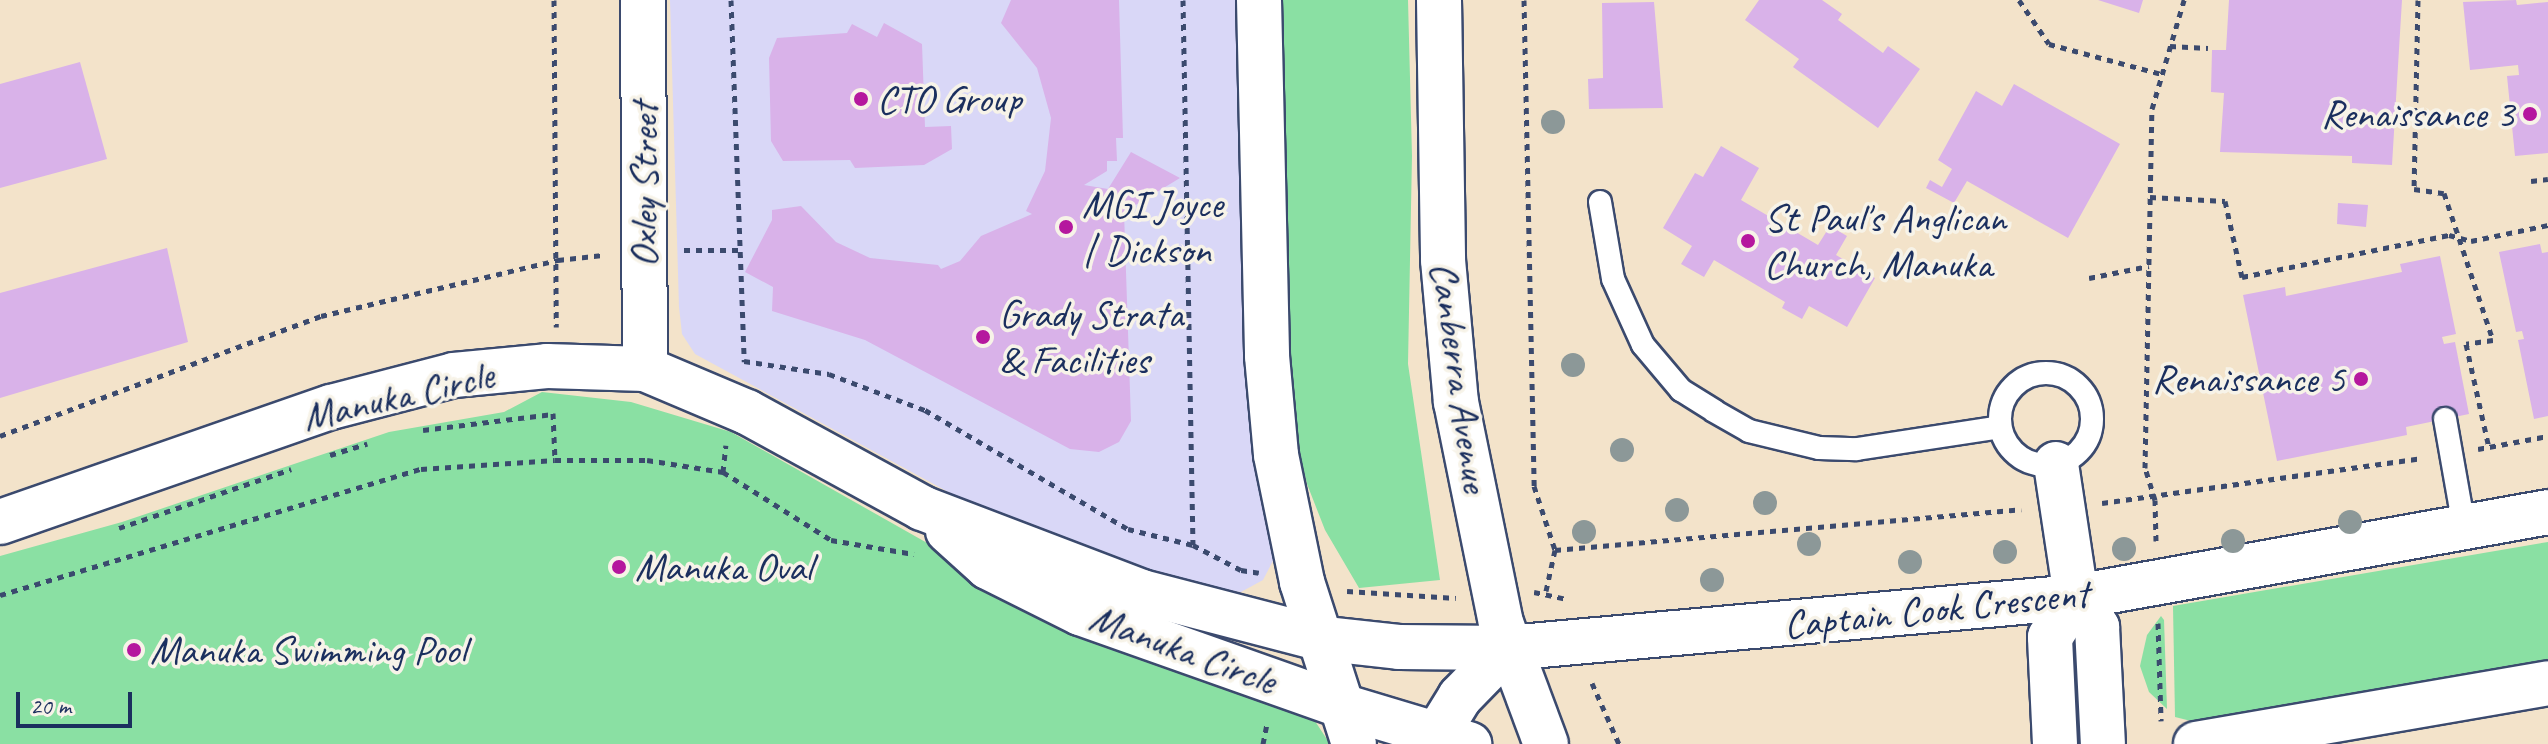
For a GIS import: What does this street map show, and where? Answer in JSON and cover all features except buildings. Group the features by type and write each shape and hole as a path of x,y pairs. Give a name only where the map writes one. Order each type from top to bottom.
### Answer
{"main road":[{"name":"Oxley Street","path":"643,0 645,369"},
{"path":"1259,0 1270,408 1302,582 1348,725"},
{"name":"Canberra Avenue","path":"1439,0 1447,329 1461,436 1508,648 1546,744"},
{"name":"Manuka Circle","path":"0,522 331,407 454,375 555,367 645,369 731,405 922,508 1142,592 1318,638"},
{"path":"2059,485 2076,597 2097,627 2103,744"},
{"name":"Manuka Circle","path":"922,508 988,567 1080,613 1348,725 1445,741"},
{"name":"Captain Cook Crescent","path":"1318,638 1399,647 1508,648 2076,597 2548,512"},
{"path":"2055,744 2050,637 2076,597"},
{"path":"1445,741 1478,676 1508,648"},
{"path":"2196,744 2548,683"}],"lane":[{"path":"1600,202 1613,279 1643,345 1681,390 1749,431 1819,448 1857,449 2000,427"},
{"path":"2043,372 2072,380 2091,404 2093,420 2082,449 2059,485 2004,441 2000,427 2005,396 2014,384 2043,372"},
{"path":"2445,419 2464,527"}],"path":[{"path":"554,0 558,260 553,414 555,460"},
{"path":"723,472 731,405 744,361 731,0"},
{"path":"1183,0 1193,545"},
{"path":"744,361 829,374 925,410 1128,529 1193,545 1255,572 1378,597 1546,591 1555,550 1534,486 1524,0"},
{"path":"2019,0 2049,44 2162,74"},
{"path":"2155,500 2145,468 2152,109 2184,0"},
{"path":"2418,0 2414,189 2444,193 2493,340 2466,344 2489,448"},
{"path":"2170,46 2208,48"},
{"path":"2531,181 2548,179"},
{"path":"2150,197 2225,201 2242,277 2449,235 2471,241 2548,225"},
{"path":"0,436 321,316 558,260 645,250 739,250"},
{"path":"2089,278 2149,266"},
{"path":"414,432 553,414"},
{"path":"1555,550 2059,485 2155,500 2548,436"},
{"path":"317,459 371,443"},
{"path":"0,595 421,469 555,460 647,460 723,472 831,540 923,556"},
{"path":"112,530 303,464"},
{"path":"1252,718 1267,724 1263,744"}],"shaded area":[{"path":"670,0 1239,0 1277,553 1263,580 1241,592 1214,590 1083,549 974,506 695,354 682,334 679,307"}],"green space":[{"path":"1278,0 1408,0 1412,156 1408,364 1440,580 1359,588 1325,530 1307,484 1296,440 1288,359"},
{"name":"Manuka Oval","path":"542,392 631,402 731,432 959,561 1313,718 1330,744 0,744 0,556 122,522 389,432 504,412"},
{"path":"2548,542 2548,668 2199,723 2175,717 2173,606"},
{"path":"2161,616 2164,620 2167,709 2149,692 2140,666 2147,635"}],"place":[{"name":"CTO Group","path":"861,99"},
{"name":"Renaissance 3","path":"2530,114"},
{"name":"MGI Joyce | Dickson","path":"1066,227"},
{"name":"St Paul's Anglican Church, Manuka","path":"1748,241"},
{"name":"Grady Strata & Facilities","path":"983,337"},
{"name":"Renaissance 5","path":"2361,379"},
{"name":"Manuka Oval","path":"619,567"},
{"name":"Manuka Swimming Pool","path":"134,650"}]}
